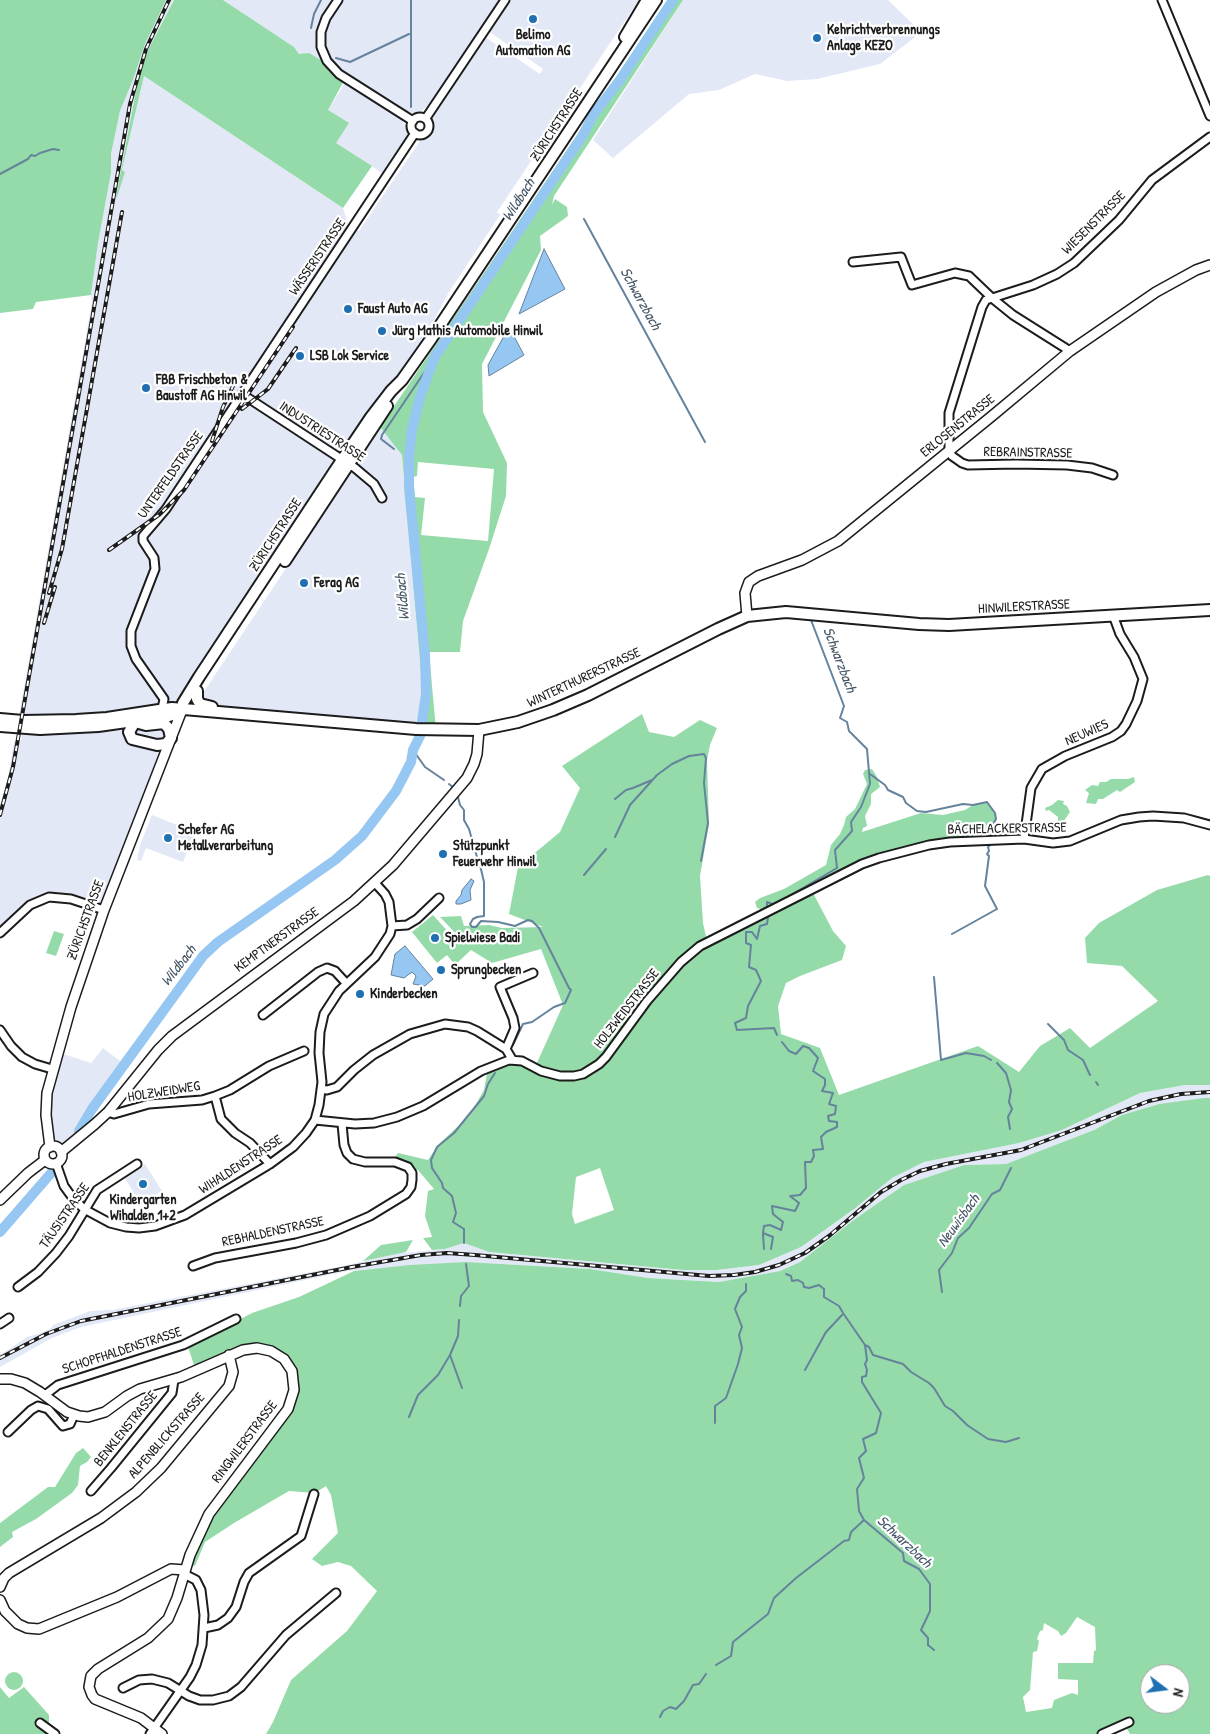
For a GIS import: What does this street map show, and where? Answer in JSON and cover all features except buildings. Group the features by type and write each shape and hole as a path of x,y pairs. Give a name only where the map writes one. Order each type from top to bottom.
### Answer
{"main road":[{"name":"ZÜRICHSTRASSE","path":"600,84 611,60 648,0"},
{"name":"ZÜRICHSTRASSE","path":"182,710 188,705 198,690 346,462 371,417 402,380 431,339 656,0"},
{"name":"ZÜRICHSTRASSE","path":"182,710 183,703 198,677 346,462"},
{"name":"HINWILERSTRASSE","path":"839,616 949,625 1210,610"},
{"name":"WINTERTHURERSTRASSE","path":"0,719 31,721 76,720 126,716 172,708 429,730 478,730 518,722 553,710 747,616 786,612 839,616"},
{"path":"162,709 183,695 198,677"},
{"path":"198,690 197,699 201,705 227,708 239,714"},
{"name":"WINTERTHURERSTRASSE","path":"0,726 58,728 135,722 174,715 182,710"},
{"path":"135,722 145,725 164,724 169,728 172,738 166,744 157,745 132,739 129,732 135,722"}],"street":[{"path":"338,0 326,18 321,32 321,47 327,62 339,74 413,121"},
{"path":"426,118 505,0"},
{"path":"1162,0 1210,116"},
{"path":"420,117 426,118 430,124 428,131 422,135 415,133 412,128 413,121 420,117"},
{"name":"WÄSSERISTRASSE","path":"242,394 415,133"},
{"name":"WIESENSTRASSE","path":"992,298 1033,285 1057,274 1074,263 1119,220 1152,180 1210,137"},
{"path":"853,262 901,257 912,285 955,273 969,276 1013,315 1070,351"},
{"name":"ERLOSENSTRASSE","path":"747,616 745,592 749,582 758,576 802,560 838,541 1070,351 1156,292 1196,270 1210,265"},
{"path":"949,450 949,413 982,307 986,300 992,298"},
{"name":"INDUSTRIESTRASSE","path":"242,394 346,462 371,481 382,498"},
{"name":"UNTERFELDSTRASSE","path":"162,709 164,700 134,656 130,643 131,631 155,569 154,558 143,542 143,536 167,506 242,394"},
{"name":"REBRAINSTRASSE","path":"949,450 952,456 968,465 1067,466 1092,468 1113,475"},
{"name":"NEUWIES","path":"1024,840 1030,792 1042,769 1065,756 1116,734 1126,724 1138,701 1143,679 1134,657 1120,634 1113,615"},
{"name":"ZÜRICHSTRASSE","path":"50,1146 46,1101 52,1069 79,980 104,910 182,710"},
{"name":"KEMPTNERSTRASSE","path":"61,1152 108,1112 158,1050 172,1036 354,901 375,883 405,852 467,778 477,754 478,730"},
{"name":"BÄCHELACKERSTRASSE","path":"862,864 929,844 1024,840 1053,843 1070,841 1121,820 1139,817 1184,818 1210,826"},
{"name":"HOLZWEIDSTRASSE","path":"512,1060 522,1061 541,1071 560,1076 574,1076 586,1072 606,1057 647,1001 676,967 700,946 862,864"},
{"path":"375,883 385,894 389,902 392,926 407,925 417,919 439,898"},
{"path":"0,933 31,905 49,897 71,898 104,910"},
{"name":"WIHALDENSTRASSE","path":"56,1163 60,1178 66,1189 84,1210 102,1220 120,1226 139,1228 155,1226 196,1210 270,1164 293,1147 315,1120 321,1089 319,1046 322,1023 331,1001 346,983 376,957 386,942 392,926"},
{"path":"264,1015 318,972 327,968 335,970 346,983"},
{"path":"506,1049 514,1028 513,1018 500,988 532,973"},
{"path":"315,1120 342,1124 370,1123 406,1114 423,1106 481,1071 512,1060 506,1049 477,1031 468,1027 445,1024 410,1034 374,1055 354,1070 337,1087 327,1090 321,1089"},
{"path":"0,1030 2,1039 26,1059 52,1069"},
{"name":"HOLZWEIDWEG","path":"108,1112 114,1114 149,1104 202,1100 215,1096 230,1090 268,1066 304,1051"},
{"path":"215,1096 221,1119 235,1133 250,1143 270,1164"},
{"name":"REBHALDENSTRASSE","path":"193,1266 215,1258 296,1243 326,1235 370,1216 406,1194 412,1182 412,1175 409,1169 404,1164 395,1162 365,1162 353,1159 347,1153 344,1145 342,1124"},
{"path":"50,1146 56,1147 61,1152 60,1158 56,1163 50,1163 45,1160 44,1152 50,1146"},
{"path":"0,1200 28,1173 45,1160"},
{"name":"TÄUSISTRASSE","path":"18,1287 38,1272 52,1258 69,1236 99,1188 137,1164"},
{"path":"0,1324 9,1318"},
{"name":"SCHOPFHALDENSTRASSE","path":"45,1395 58,1385 183,1345 236,1319"},
{"name":"RINGWILERSTRASSE","path":"74,1415 88,1417 101,1414 136,1391 174,1380 228,1355 253,1348 275,1352 284,1359 292,1371 294,1394 288,1409 209,1514 198,1536 173,1608 163,1625 137,1646 96,1670 91,1676 89,1682 92,1695 98,1701 136,1715 156,1732"},
{"name":"ALPENBLICKSTRASSE","path":"0,1587 4,1578 9,1573 101,1518 136,1492 161,1468 228,1386 233,1372 228,1355"},
{"path":"0,1378 25,1383 45,1395 63,1410 74,1415 70,1424 63,1426 48,1409 38,1406 31,1410 8,1432"},
{"name":"BENKLENSTRASSE","path":"91,1491 112,1468 172,1393 174,1380"},
{"path":"204,1628 221,1624 232,1613 238,1603 245,1579 251,1571 299,1538 304,1530 314,1494"},
{"path":"0,1600 5,1611 18,1624 30,1629 39,1629 117,1596 176,1568 195,1579 200,1585 204,1610 202,1645 196,1665 156,1732"},
{"path":"123,1688 139,1680 152,1679 164,1681 196,1699 205,1701 218,1700 232,1694 241,1687 286,1634 336,1593"},
{"path":"1102,1734 1129,1722"},
{"path":"40,1723 55,1734"}],"shaded area":[{"path":"166,0 174,0 146,54 138,80 116,197 124,171 122,171 144,76 343,208 348,224 359,231 422,138 430,133 432,119 437,109 485,37 540,74 543,69 481,26 429,104 416,114 407,111 402,121 407,127 407,136 382,173 336,143 328,110 343,86 345,79 299,54 294,47 223,0 639,0 497,212 500,215 449,292 402,380 199,677 104,910 76,900 41,899 0,933 0,806 8,778 14,741 21,741 25,717 19,716 92,302 91,295 98,243 111,173 111,154 120,111 145,44"},
{"path":"683,0 888,0 919,30 914,38 880,64 817,79 787,81 755,74 719,90 689,94 613,158 593,140"},
{"path":"380,427 402,455 423,696 416,729 239,713 202,699 203,693"},
{"name":"Schefer AG Metallverarbeitung","path":"152,815 177,825 178,823 192,829 191,831 195,833 183,862 146,848 141,861 137,860 140,845"},
{"path":"103,1048 124,1064 83,1122 76,1141 67,1147 49,1138 47,1123 57,1052 91,1063"},
{"path":"1185,1085 1210,1085 1210,1098 1159,1104 1122,1115 1094,1130 1006,1164 964,1165 904,1185 855,1219 800,1262 780,1271 720,1282 648,1278 590,1269 466,1262 348,1271 81,1327 52,1338 0,1367 0,1355 27,1337 41,1333 53,1325 90,1311 112,1310 348,1265 392,1254 445,1249 464,1243 489,1252 683,1270 717,1270 759,1265 801,1247 854,1209 892,1178 924,1162 1019,1143 1062,1130 1140,1093"},
{"name":"Kindergarten Wihalden 1+2","path":"145,1164 162,1191 141,1204 124,1177"}],"green space":[{"path":"0,0 166,0 145,44 120,111 111,154 111,173 98,243 91,295 36,302 33,309 0,313"},
{"path":"174,0 223,0 294,47 299,54 309,53 329,65 345,79 328,110 349,123 336,143 372,166 343,208 144,76 122,170 125,172 116,197 138,80 146,54"},
{"path":"668,0 683,0 554,196 552,205 555,199 567,207 568,216 540,236 541,250 482,364 483,412 507,463 506,496 463,621 460,652 429,652 436,730 416,729 423,696 402,455 380,427","holes":["418,462 494,469 488,541 421,535 425,498 415,497 413,477 417,476"]},
{"path":"642,714 649,732 674,737 700,720 717,728 710,745 707,760 709,824 700,876 703,923 707,941 812,891 833,931 846,946 842,960 786,983 778,1006 781,1034 820,1048 839,1095 978,1046 1019,1072 1040,1046 1070,1028 1090,1048 1158,1001 1122,966 1087,963 1085,938 1099,923 1157,890 1208,875 1210,876 1210,1085 1185,1085 1140,1093 1062,1130 1019,1143 924,1162 892,1178 854,1209 801,1247 759,1265 717,1270 683,1270 489,1252 464,1243 445,1249 432,1250 423,1238 432,1237 425,1216 428,1191 434,1189 418,1170 411,1171 392,1161 398,1153 428,1160 438,1145 469,1116 484,1090 489,1063 515,1057 536,1065 563,1005 541,949 492,963 471,950 455,965 447,955 437,963 412,932 433,915 459,944 462,940 440,917 461,916 464,926 489,925 502,928 543,927 509,914 518,867 560,832 580,788 562,766","holes":["600,1168 614,1210 575,1224 572,1214 576,1177"]},
{"path":"872,769 880,787 871,794 871,804 865,816 867,826 863,828 862,832 921,813 943,815 987,802 995,813 996,819 992,826 994,837 950,842 879,858 766,911 757,908 755,902 760,898 784,889 826,865 831,845 840,834 846,817 855,809 867,784 863,774 865,770"},
{"path":"1134,777 1135,782 1120,792 1117,790 1103,799 1098,799 1096,804 1086,803 1089,793 1085,790 1092,785 1098,786 1100,782 1106,782 1111,779"},
{"path":"1058,800 1064,801 1063,804 1067,806 1070,812 1063,822 1058,821 1058,817 1049,810 1046,811 1045,808"},
{"path":"54,931 64,934 56,956 46,953"},
{"path":"1210,1098 1210,1734 1130,1734 1124,1724 1102,1734 266,1734 291,1680 347,1631 377,1591 351,1566 338,1562 322,1566 312,1559 338,1533 331,1495 326,1486 315,1493 289,1491 205,1542 195,1566 187,1564 203,1525 278,1424 294,1390 286,1362 253,1348 196,1371 188,1347 252,1313 299,1297 354,1271 466,1262 590,1269 648,1278 719,1282 780,1271 800,1262 855,1219 904,1185 964,1165 1006,1164 1094,1130 1122,1115 1159,1104","holes":["1077,1617 1095,1627 1096,1650 1094,1651 1093,1663 1058,1663 1058,1679 1078,1680 1078,1695 1072,1693 1054,1700 1052,1708 1026,1712 1023,1697 1030,1690 1033,1652 1037,1651 1039,1641 1037,1639 1040,1631 1043,1630 1044,1623 1058,1631 1061,1636 1066,1633"]},
{"path":"413,1240 406,1252 363,1261 381,1245"},
{"path":"83,1448 91,1457 80,1466 78,1485 72,1493 36,1519 12,1532 13,1537 0,1547 0,1523 48,1487 55,1487 76,1453"},
{"path":"14,1672 20,1675 23,1681 20,1687 14,1690 8,1687 5,1681 8,1675"},
{"path":"0,1687 9,1698 24,1687 49,1715 49,1730 55,1734 0,1734"}],"water":[{"path":"544,249 565,289 519,314"},
{"path":"509,327 524,355 489,376 488,365"},
{"path":"471,879 474,881 470,890 471,900 456,904 462,890"},
{"path":"405,946 433,979 425,986 413,984 416,976 412,972 404,978 391,975 395,954"}],"waterway":[{"path":"311,28 314,14 321,0"},
{"path":"411,0 411,107"},
{"name":"Wildbach","path":"79,1131 92,1109 203,956 218,942 335,860 362,836 396,791 411,762 413,750 420,736 426,694 425,655 409,487 409,456 412,429 420,397 434,358 583,135 593,115 620,80 673,0"},
{"path":"336,58 350,62 409,34"},
{"path":"0,174 28,159 31,155 35,156 53,149 59,150"},
{"name":"Schwarzbach","path":"584,219 705,442"},
{"path":"394,449 381,439 382,435 434,358"},
{"name":"Schwarzbach","path":"779,902 837,868 835,850 852,831 851,822 861,807 870,784 867,749 849,731 847,722 840,718 844,706 811,620"},
{"path":"413,750 425,767 444,780"},
{"path":"615,837 630,805 657,775 672,764 689,756 704,754 706,758 704,783 708,823 701,861"},
{"name":"Neuwisbach","path":"870,774 885,785 888,790 903,797 906,803 917,811 926,812 963,804 973,805 987,802 995,813 996,819 992,826 994,837"},
{"path":"615,799 626,790 652,780"},
{"path":"449,784 454,788"},
{"path":"458,797 460,805 464,810 464,820 469,829 477,857"},
{"name":"Neuwisbach","path":"952,934 997,909 985,886 989,856 987,854 989,851 988,847 992,843"},
{"path":"584,875 606,849"},
{"path":"480,865 484,882 484,916 473,919 470,924 472,927 476,927 481,921 515,926 528,920 532,921 539,928 571,990 565,1003 554,1007 532,1022 523,1024 513,1045"},
{"name":"Schwarzbach","path":"767,909 767,902 775,905"},
{"name":"Schwarzbach","path":"768,917 767,924 760,926 757,939 752,932 746,932 746,943 751,945 749,967 756,970 761,981 748,1006 746,1018 735,1023 737,1030 774,1028 777,1035"},
{"name":"Neuwisbach","path":"934,977 941,1060 966,1053 984,1056 991,1060"},
{"path":"1048,1024 1064,1040 1068,1050 1083,1060 1090,1075"},
{"name":"Schwarzbach","path":"771,1249 773,1237 763,1233 764,1226 770,1225 781,1230 783,1222 773,1214 772,1206 795,1211 799,1203 790,1196 800,1195 806,1188 805,1162 811,1162 814,1156 813,1150 823,1149 821,1137 826,1132 837,1127 837,1122 829,1121 828,1116 835,1114 836,1106 829,1104 833,1093 822,1091 825,1079 813,1071 818,1058 809,1048 803,1046 796,1054 789,1051 782,1042"},
{"name":"Neuwisbach","path":"997,1063 1006,1073 1011,1090 1009,1102 1012,1109 1008,1117 1010,1129"},
{"path":"464,1243 464,1229 453,1222 456,1213 452,1196 443,1188 442,1183 432,1168 431,1160 437,1147 454,1133 484,1096 488,1084 495,1073"},
{"name":"Neuwisbach","path":"942,1292 939,1270 952,1253 958,1238 969,1228 992,1194 1000,1190 1011,1168"},
{"name":"Wildbach","path":"0,1232 52,1172"},
{"path":"763,1234 764,1249"},
{"path":"460,1306 461,1296 469,1286 466,1264"},
{"name":"Schwarzbach","path":"786,1274 791,1276 792,1281 798,1280 803,1283 804,1287 809,1288 819,1285 824,1289 824,1297 839,1306 865,1345 867,1360 865,1364 867,1370 866,1376 862,1377 862,1382 881,1413 876,1433 863,1439 866,1451 859,1458 864,1478 857,1489 859,1511 864,1520 903,1553 904,1561 919,1569 930,1584 930,1611 921,1630 928,1638 928,1645 934,1650"},
{"path":"715,1423 715,1406 726,1398 742,1348 739,1335 742,1327 735,1309 740,1297 746,1291 746,1284"},
{"path":"805,1370 826,1332 842,1315"},
{"path":"459,1320 458,1336 450,1355 462,1388"},
{"path":"865,1345 869,1347 873,1355 903,1364 911,1372 929,1383 945,1406 967,1425 988,1439 1006,1442 1019,1438"},
{"path":"409,1417 418,1395 438,1375 450,1355"},
{"path":"716,1665 731,1656 733,1642 768,1614 774,1598 796,1578 844,1541 849,1540 851,1532 864,1520"},
{"path":"660,1717 663,1711 670,1707 676,1709 684,1701 693,1685 699,1684 706,1674"}],"railway":[{"path":"0,815 13,767 130,104 146,49 169,0"},
{"path":"49,593 62,549 122,212"},
{"path":"109,550 160,514 184,490 293,327"},
{"path":"242,409 268,389 296,348"},
{"path":"212,441 223,407 236,380"},
{"path":"44,623 55,587"},
{"path":"0,1358 46,1334 81,1321 421,1255 447,1253 475,1255 709,1276 755,1272 779,1265 805,1253 829,1236 881,1192 920,1171 946,1164 1021,1150 1149,1101 1181,1094 1210,1092"}],"place":[{"name":"Belimo Automation AG","path":"533,19"},
{"name":"Kehrichtverbrennungs Anlage KEZO","path":"817,38"},
{"name":"Faust Auto AG","path":"348,309"},
{"name":"Jürg Mathis Automobile Hinwil","path":"382,331"},
{"name":"LSB Lok Service","path":"300,356"},
{"name":"FBB Frischbeton & Baustoff AG Hinwil","path":"146,388"},
{"name":"Ferag AG","path":"304,583"},
{"name":"Schefer AG Metallverarbeitung","path":"168,838"},
{"name":"Stützpunkt Feuerwehr Hinwil","path":"443,854"},
{"name":"Spielwiese Badi","path":"435,938"},
{"name":"Sprungbecken","path":"441,970"},
{"name":"Kinderbecken","path":"360,994"},
{"name":"Kindergarten Wihalden 1+2","path":"143,1184"}]}
